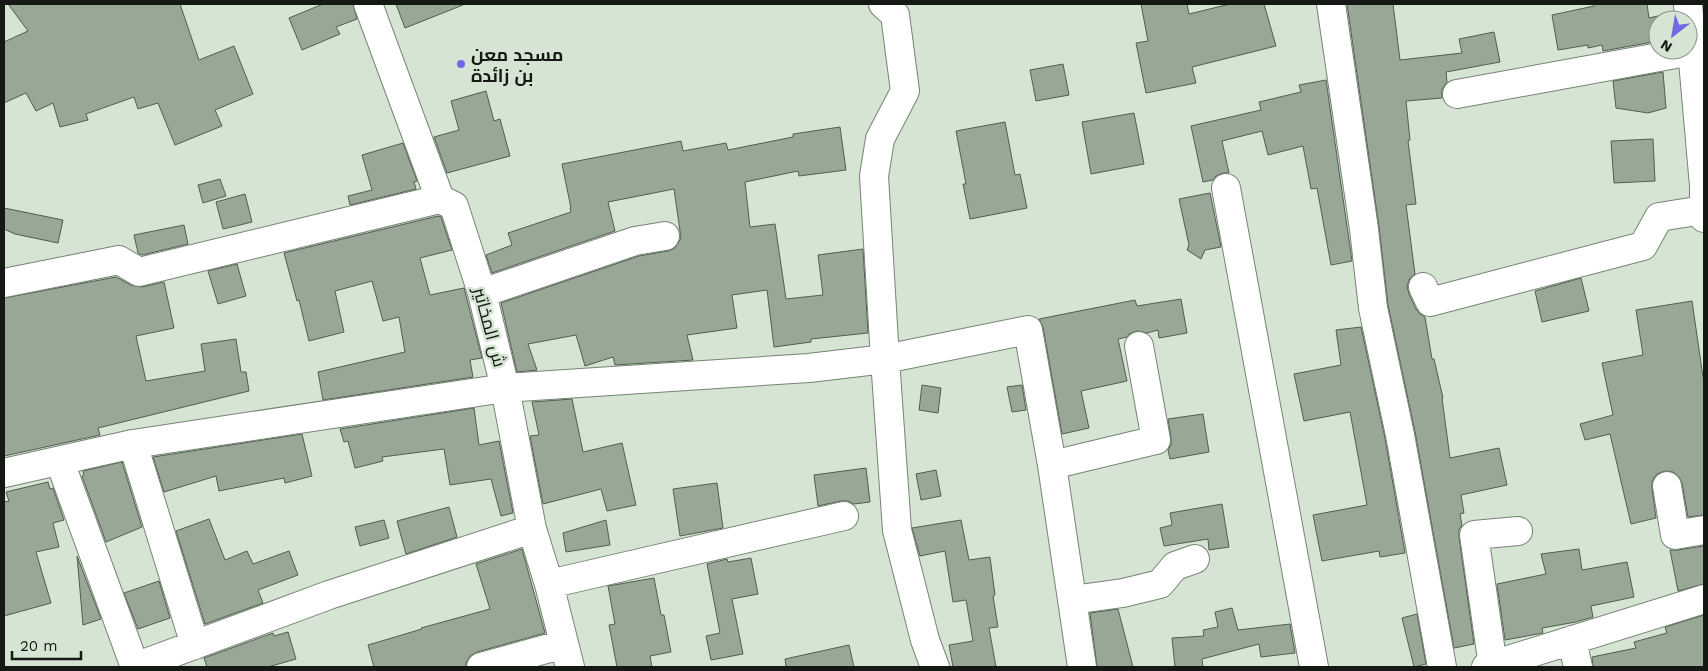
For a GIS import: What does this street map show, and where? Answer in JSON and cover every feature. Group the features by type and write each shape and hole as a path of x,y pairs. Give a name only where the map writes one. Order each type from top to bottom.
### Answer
{"street":[{"name":"ش المخاتير","path":"368,4 440,199 454,206 482,293 506,388 532,530 549,584 567,656"},
{"path":"883,4 895,15 905,91 880,139 874,176 897,530 925,640 935,667"},
{"path":"1331,4 1364,230 1373,308 1400,435 1442,667"},
{"path":"1457,94 1648,59"},
{"path":"1422,287 1430,302 1643,246 1659,217 1704,200 1693,60"},
{"path":"1226,188 1314,667"},
{"path":"4,283 119,260 139,272 440,199"},
{"path":"482,293 634,241 665,236"},
{"path":"4,473 60,462 133,444 506,388 809,368 885,359 1028,330 1052,465 1082,667"},
{"path":"1052,465 1156,440 1139,346"},
{"path":"133,444 195,645"},
{"path":"60,462 135,667 329,594 532,530"},
{"path":"1667,486 1676,534 1704,530"},
{"path":"549,584 844,516"},
{"path":"1518,531 1474,535 1489,667 1704,599"},
{"path":"1072,600 1123,593 1160,584 1175,566 1195,559"},
{"path":"1572,640 1578,667"},
{"path":"481,667 567,656"}],"building":[{"path":"8,4 180,4 199,60 234,46 253,94 215,110 222,126 175,145 158,103 138,109 134,97 86,114 88,120 60,127 53,103 36,111 26,93 4,103 4,42 28,31"},
{"path":"323,4 353,4 357,19 336,27 340,34 302,50 289,18"},
{"path":"396,4 463,4 463,5 405,28"},
{"path":"1141,4 1187,4 1189,14 1230,4 1264,4 1276,46 1192,67 1196,83 1146,93 1136,43 1148,41"},
{"path":"1347,4 1393,4 1400,60 1462,53 1459,39 1494,32 1500,62 1446,72 1447,82 1442,89 1442,98 1406,101 1410,140 1408,141 1416,204 1406,205 1415,274 1410,278 1407,286 1416,309 1425,317 1432,359 1434,359 1443,398 1450,458 1499,448 1507,485 1461,495 1464,513 1460,514 1462,526 1459,529 1459,537 1474,644 1454,648 1415,432 1388,305 1379,227"},
{"path":"1594,4 1647,4 1648,43 1603,51 1602,45 1588,48 1588,45 1558,50 1552,15 1594,6"},
{"path":"1063,64 1069,95 1036,101 1030,70"},
{"path":"1663,72 1666,108 1648,113 1616,108 1613,81"},
{"path":"1326,80 1352,261 1331,265 1317,188 1311,189 1303,146 1268,155 1262,131 1222,141 1229,173 1223,173 1216,176 1213,180 1203,182 1191,126 1261,110 1259,102 1301,92 1299,85"},
{"path":"486,91 494,121 500,119 510,156 447,173 434,137 459,130 451,101"},
{"path":"1134,113 1144,164 1091,174 1082,122"},
{"path":"1005,122 1015,175 1020,174 1027,208 970,219 963,184 966,184 956,131"},
{"path":"840,127 846,170 799,176 798,171 745,182 750,227 775,224 786,299 823,295 818,255 863,249 868,333 811,339 811,342 774,347 767,290 732,295 737,328 687,335 693,360 615,365 613,357 585,366 576,335 528,344 537,370 517,372 501,303 639,256 668,251 675,248 681,238 674,189 608,202 615,231 492,273 486,255 512,245 508,233 571,212 562,164 681,141 683,151 726,143 728,150 793,137 793,134"},
{"path":"1653,139 1655,181 1614,183 1611,141"},
{"path":"403,143 417,181 414,182 416,189 350,205 348,196 372,190 362,155"},
{"path":"220,179 226,196 203,203 198,185"},
{"path":"1210,193 1221,247 1205,250 1201,259 1187,250 1189,245 1179,199"},
{"path":"245,194 252,222 223,229 216,202"},
{"path":"4,208 63,220 58,243 15,234 4,229"},
{"path":"438,216 441,217 452,250 420,258 430,295 464,288 482,358 470,360 473,377 323,400 318,372 405,352 399,317 383,321 372,281 335,291 344,332 309,341 299,300 297,301 284,253"},
{"path":"184,225 188,244 142,255 138,253 134,235"},
{"path":"237,264 246,296 218,304 208,271"},
{"path":"116,277 131,285 142,287 164,282 174,328 136,336 146,381 205,371 201,344 236,339 241,372 246,372 249,391 98,428 100,435 4,456 4,298"},
{"path":"1581,278 1589,311 1542,322 1535,291"},
{"path":"1181,299 1187,333 1159,338 1158,330 1147,333 1137,331 1129,334 1127,337 1118,339 1127,381 1081,391 1089,428 1062,434 1043,327 1039,319 1135,300 1137,306"},
{"path":"1692,301 1704,377 1704,515 1688,517 1682,483 1679,477 1673,472 1665,471 1657,474 1652,481 1656,518 1631,524 1610,434 1585,440 1580,424 1613,415 1602,363 1643,355 1636,310"},
{"path":"1361,327 1385,438 1405,553 1380,557 1379,551 1322,561 1313,515 1367,505 1350,412 1304,421 1294,374 1341,365 1336,330"},
{"path":"922,385 941,388 938,413 919,410"},
{"path":"1022,385 1026,410 1012,412 1007,387"},
{"path":"572,399 583,452 622,443 636,505 607,511 601,489 543,504 530,436 539,435 532,402"},
{"path":"474,408 479,445 499,441 513,513 501,516 491,479 450,485 444,449 382,457 383,461 355,468 348,441 344,442 340,429"},
{"path":"1203,414 1209,452 1170,459 1168,450 1171,445 1171,438 1168,419"},
{"path":"302,434 312,476 285,483 284,478 219,491 216,476 164,492 153,457"},
{"path":"122,462 142,527 106,542 82,476 84,475 83,471"},
{"path":"866,468 870,502 854,504 848,501 841,501 818,506 814,475"},
{"path":"936,470 941,496 921,500 916,474"},
{"path":"48,482 50,489 53,488 64,520 53,523 59,547 36,552 51,603 4,616 4,502 9,501 6,492"},
{"path":"717,483 723,528 680,536 673,489"},
{"path":"1222,504 1229,547 1209,550 1208,539 1164,546 1160,528 1172,525 1170,513"},
{"path":"449,507 457,537 406,554 397,521"},
{"path":"209,519 225,560 247,551 253,564 289,551 298,575 258,590 263,603 205,624 176,531"},
{"path":"384,520 389,538 360,546 355,527"},
{"path":"606,520 610,545 566,552 563,533"},
{"path":"961,520 969,560 990,557 998,627 989,628 996,667 953,667 949,645 973,641 966,600 953,602 945,551 920,556 912,528"},
{"path":"1704,546 1704,584 1678,591 1670,550"},
{"path":"522,549 545,633 477,652 470,656 466,667 374,667 368,645 490,609 476,564"},
{"path":"1579,549 1582,570 1627,562 1634,597 1591,606 1593,617 1542,628 1543,633 1505,640 1497,584 1546,574 1541,554"},
{"path":"77,556 101,619 83,625"},
{"path":"751,558 758,594 732,599 743,654 711,660 706,636 720,633 707,564 727,559 728,562"},
{"path":"654,578 671,652 650,656 652,667 617,667 609,625 615,624 608,586"},
{"path":"159,581 170,618 138,629 124,593"},
{"path":"1232,608 1238,630 1290,624 1295,653 1261,657 1259,644 1202,659 1203,667 1175,667 1172,638 1204,636 1203,630 1218,627 1215,612"},
{"path":"1118,609 1133,667 1097,667 1090,613"},
{"path":"1417,614 1426,664 1414,667 1402,618"},
{"path":"1704,615 1704,667 1593,667 1592,657 1636,648 1634,642 1667,633 1665,627"},
{"path":"288,632 296,659 268,667 207,667 204,658 273,633 274,636"},
{"path":"849,645 854,667 786,667 785,659"}],"place":[{"name":"مسجد معن بن زائدة","path":"461,64"}]}
